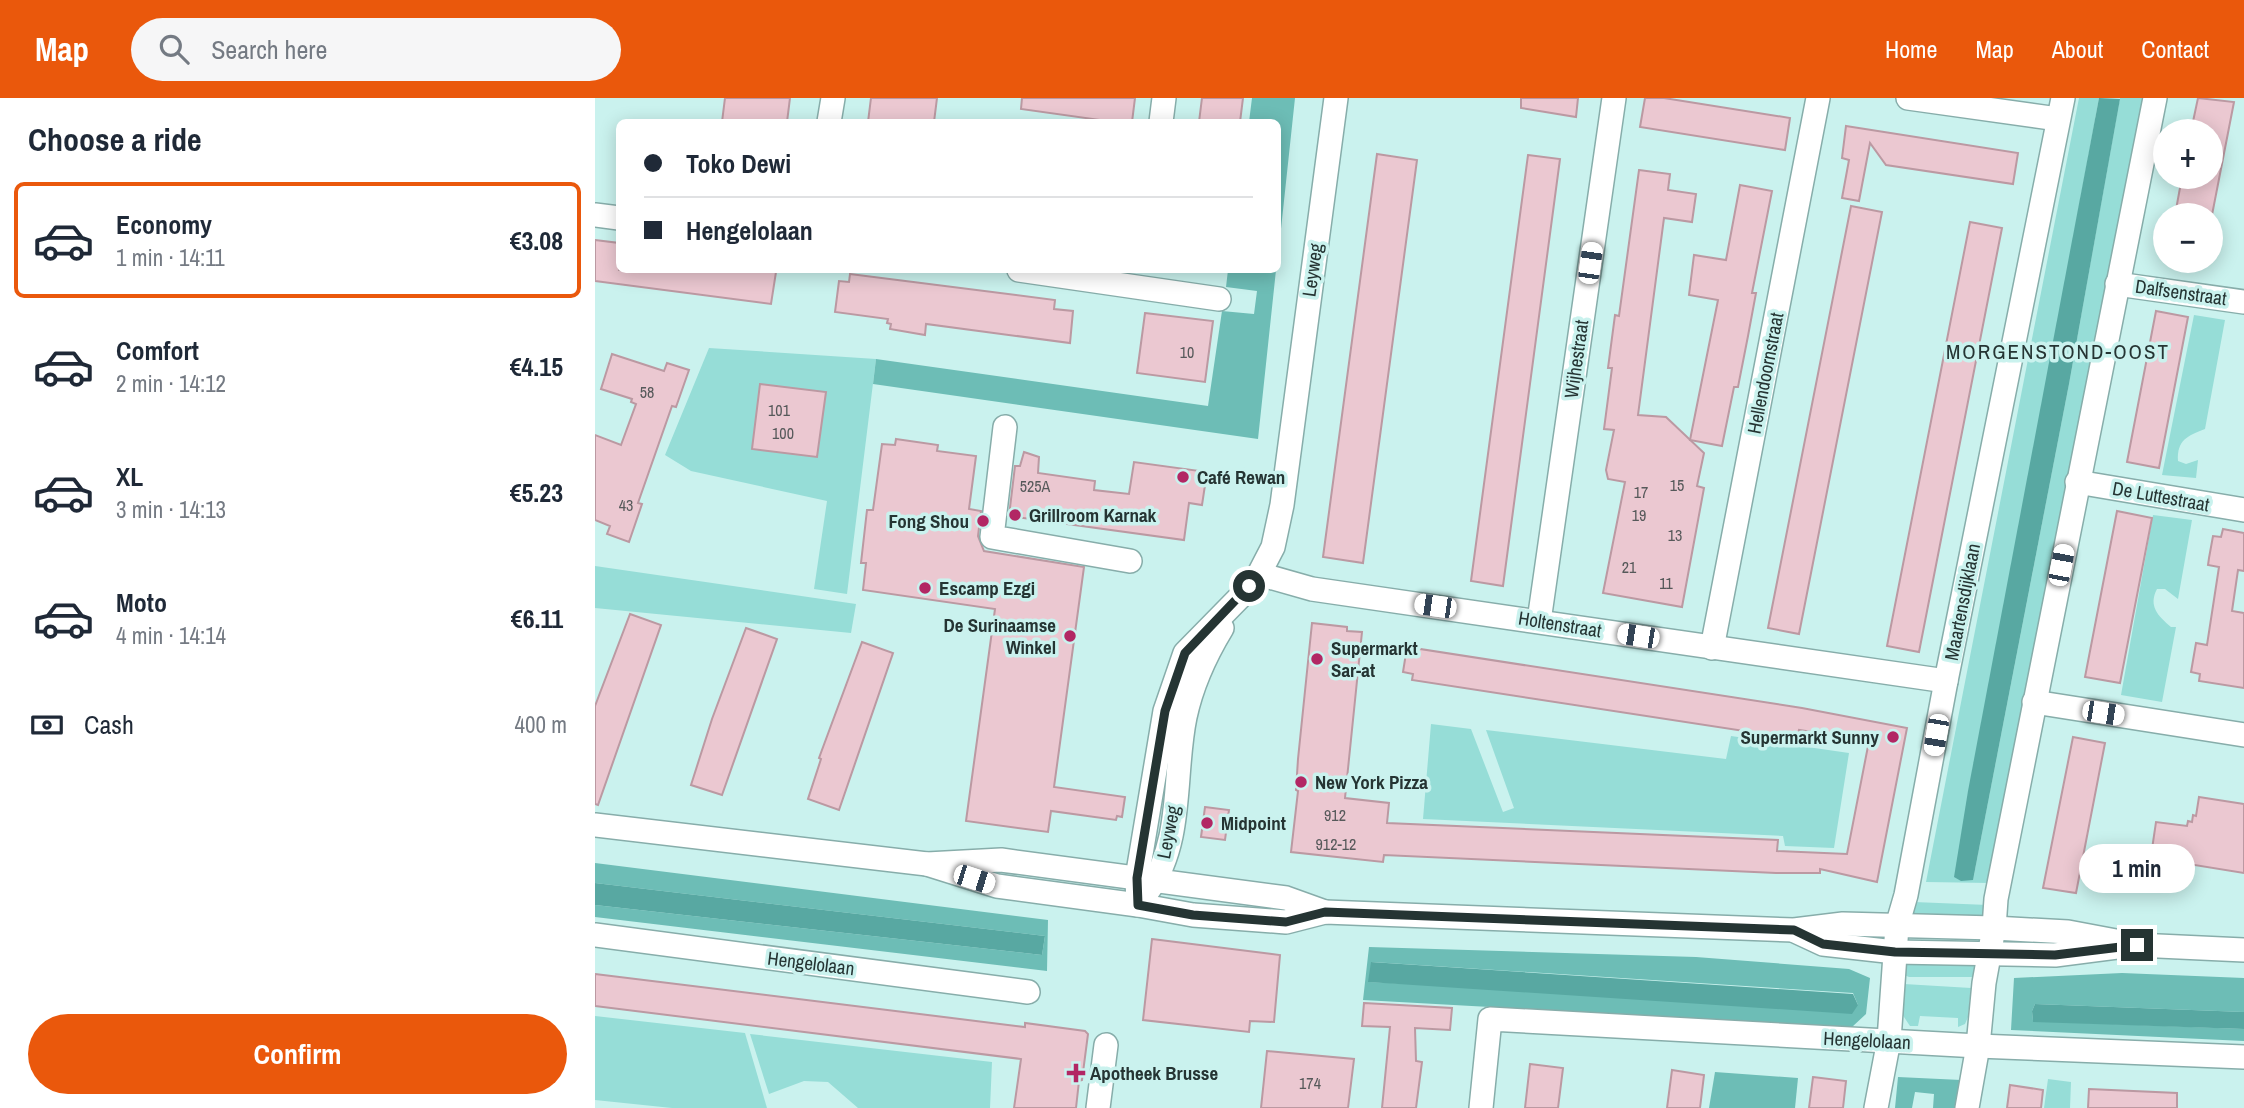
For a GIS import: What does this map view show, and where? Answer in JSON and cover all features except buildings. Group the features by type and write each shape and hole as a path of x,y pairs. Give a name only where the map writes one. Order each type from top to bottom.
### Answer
{"street":[{"path":"830,119 833,98"},
{"path":"1161,119 1164,98"},
{"name":"Leyweg","path":"1138,905 1146,879 1165,711 1185,653 1240,598 1259,574 1273,547 1282,505 1336,98"},
{"name":"Wijhestraat","path":"1539,621 1613,98"},
{"name":"Hellendoornstraat","path":"1712,648 1818,98"},
{"path":"1909,98 2061,109"},
{"path":"1967,1108 1978,1046 1996,899 2155,98"},
{"name":"Maartensdijklaan","path":"1876,1108 1889,1041 1897,926 1906,895 1946,681 2061,109"},
{"path":"595,215 616,218"},
{"path":"1065,273 1141,278 1219,299"},
{"name":"Dalfsenstraat","path":"2117,284 2244,302"},
{"path":"1005,427 992,537 1131,561"},
{"name":"De Luttestraat","path":"2077,482 2244,510"},
{"name":"Holtenstraat","path":"1259,574 1312,589 1946,681"},
{"path":"2034,702 2244,735"},
{"path":"595,825 927,864 1000,860 1286,898 1325,912"},
{"path":"927,864 997,886 1193,915 1286,922 1325,912 1794,930 1843,924 1994,928 2068,932 2137,945 2244,950"},
{"path":"1794,930 1823,944 1895,952 2055,955 2137,945"},
{"name":"Hengelolaan","path":"595,935 1028,992"},
{"name":"Hengelolaan","path":"1481,1108 1490,1019 1978,1046 2244,1057"},
{"path":"1098,1108 1106,1045"}],"shaded area":[{"path":"1252,98 1295,98 1281,229 1281,119 1249,119"},
{"path":"2079,98 2099,98 2051,359 1973,880 2069,384 2120,98 2143,98 1990,883 1926,882"},
{"path":"2099,98 2120,99 2069,384 1973,880 1961,881 1954,877 1968,791"},
{"path":"1228,273 1276,273 1258,439 873,384 876,359 1208,406 1222,311 1254,314 1257,291 1226,287"},
{"path":"2194,315 2225,320 2205,429 2184,440 2179,448 2178,461 2186,464 2198,460 2196,478 2162,475"},
{"path":"709,348 876,359 847,594 814,589 827,501 691,471 665,455"},
{"path":"2153,515 2192,520 2178,599 2165,589 2157,589 2154,595 2154,606 2158,615 2171,627 2176,627 2162,702 2121,695"},
{"path":"595,566 856,604 851,633 595,608"},
{"path":"1431,724 1471,729 1503,812 1514,808 1486,730 1726,759 1731,736 1849,753 1834,848 1785,846 1783,836 1423,819"},
{"path":"595,863 1048,920 1047,971 595,917 595,905 1042,955 1045,936 595,883"},
{"path":"595,883 1045,936 1042,955 595,905"},
{"path":"1914,902 1988,905 1985,916 1980,920 1917,917 1913,913"},
{"path":"1369,947 1696,957 1849,969 1870,978 1866,1014 1852,1027 1363,1000","holes":["1372,962 1853,993 1858,1005 1369,982"]},
{"path":"1371,962 1853,994 1858,1005 1852,1014 1368,982"},
{"path":"1908,962 1972,964 1977,968 1976,977 1909,977 1904,975 1904,965"},
{"path":"2122,973 2244,978 2244,1012 2035,1004 2032,1011 2033,1021 2244,1029 2244,1041 2011,1030 2014,978"},
{"path":"1904,984 1971,988 1965,1024 1958,1027 1958,1018 1920,1016 1918,1026 1910,1026 1902,1014"},
{"path":"2035,1004 2244,1012 2244,1029 2033,1022 2032,1011"},
{"path":"595,1016 745,1033 767,1108 672,1108 595,1100"},
{"path":"750,1034 992,1062 990,1108 858,1108 828,1082 804,1081 769,1094"},
{"path":"1715,1072 1798,1078 1795,1108 1709,1108"},
{"path":"1898,1077 1961,1080 1957,1108 1933,1108 1934,1094 1915,1092 1912,1108 1895,1108"},
{"path":"2048,1079 2071,1082 2070,1108 2044,1108"}],"place":[{"name":"Café Rewan","path":"1183,477"},
{"name":"Grillroom Karnak","path":"1015,515"},
{"name":"Fong Shou","path":"983,521"},
{"name":"Escamp Ezgi","path":"925,588"},
{"name":"De Surinaamse Winkel","path":"1070,636"},
{"name":"Supermarkt Sar-at","path":"1317,659"},
{"name":"Supermarkt Sunny","path":"1893,737"},
{"name":"New York Pizza","path":"1301,782"},
{"name":"Midpoint","path":"1207,823"},
{"name":"Apotheek Brusse","path":"1076,1073"}],"district":[{"name":"MORGENSTOND-OOST","path":"2058,351"}],"route":[{"path":"1249,586 1185,653 1165,711 1137,878 1138,905 1193,915 1286,922 1325,912 1794,930 1823,944 1895,952 2055,955 2137,945"}]}
